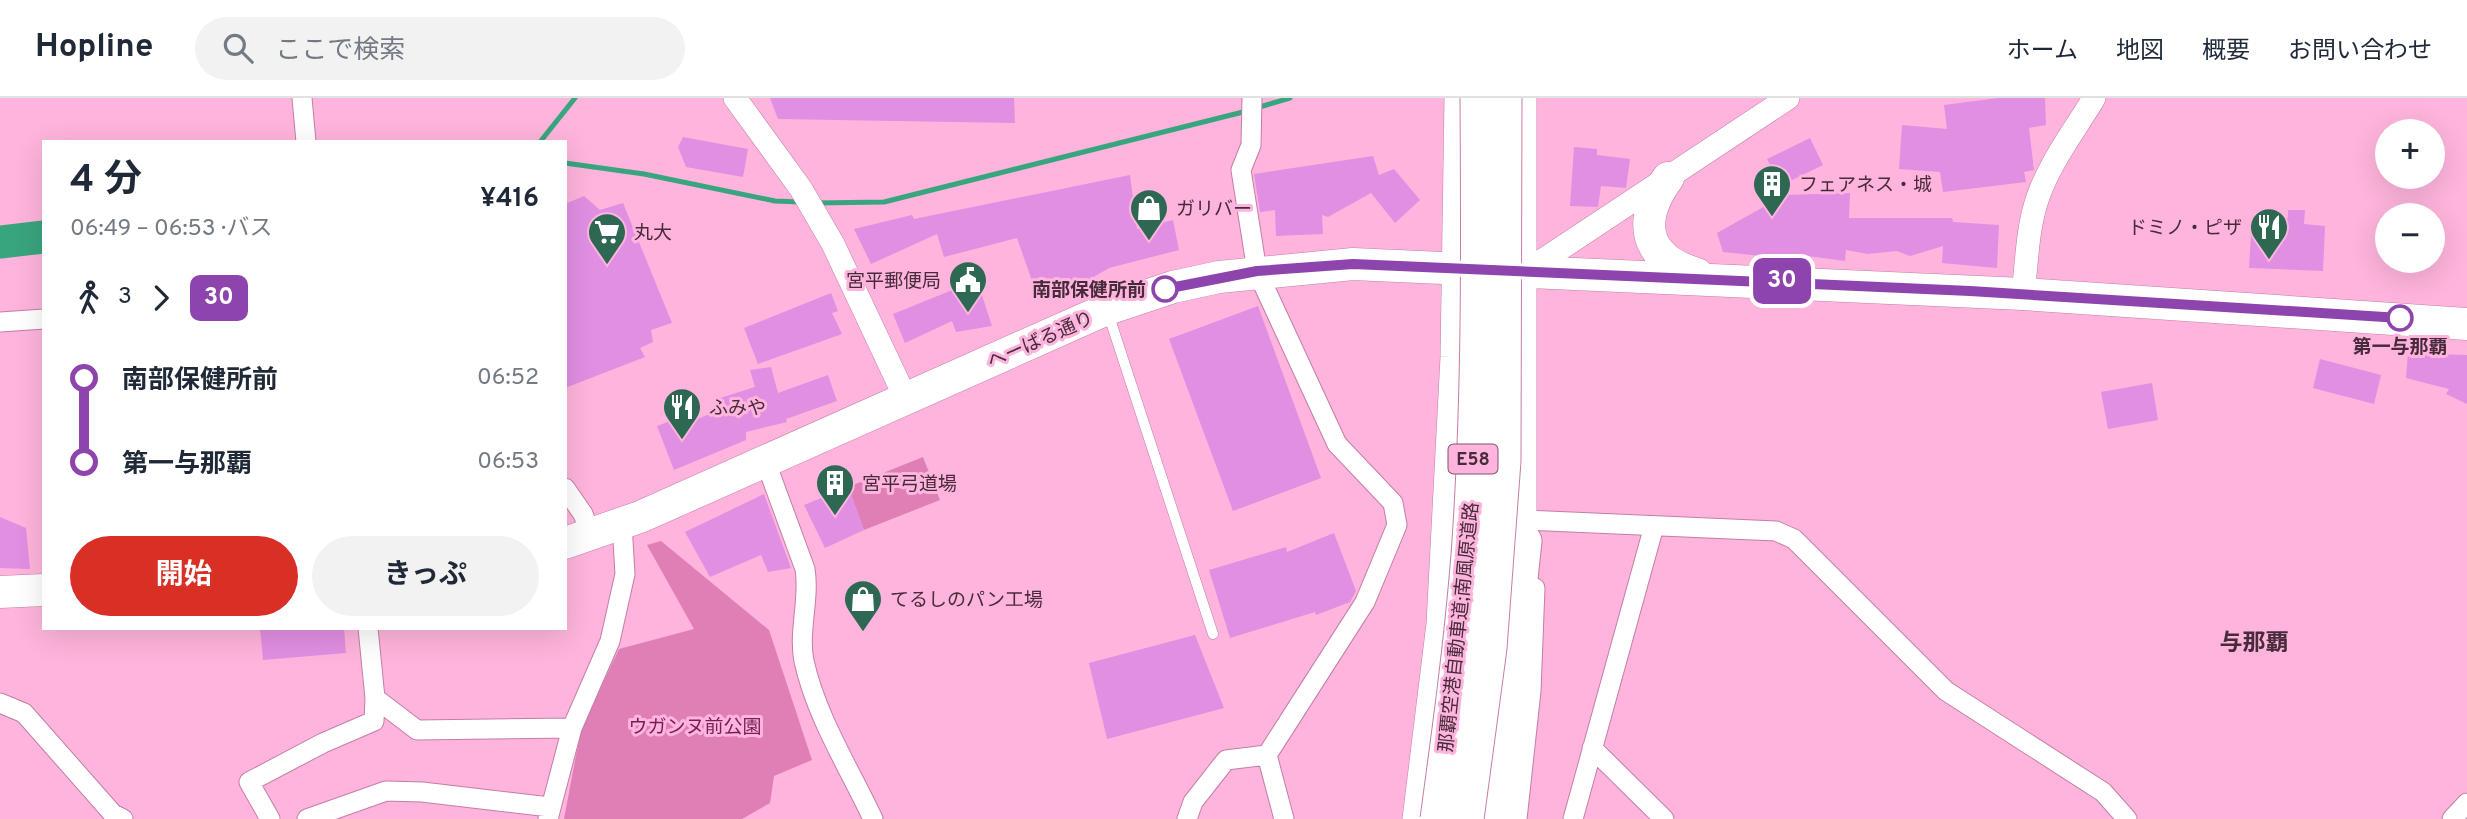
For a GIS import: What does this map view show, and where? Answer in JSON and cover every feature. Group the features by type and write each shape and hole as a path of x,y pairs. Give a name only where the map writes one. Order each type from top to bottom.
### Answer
{"highway":[{"name":"那覇空港自動車道;南風原道路","path":"1437,819 1460,638 1472,482 1478,230 1476,98"},
{"name":"那覇空港自動車道;南風原道路","path":"1467,819 1490,648 1504,461 1505,98"},
{"path":"1668,178 1653,198 1648,231 1656,250 1673,267 1708,278"},
{"name":"へーばる通り","path":"578,539 622,524 1107,309 1173,287 1257,271 1353,264 1708,278 2023,294 2467,324"},
{"path":"1495,819 1525,530"},
{"path":"0,592 42,590"}],"street":[{"path":"302,98 306,140"},
{"path":"735,98 801,189 833,244 906,398"},
{"path":"1414,819 1438,624 1455,270 1456,98"},
{"path":"1517,819 1531,691 1536,565 1525,530 1525,98"},
{"path":"1525,272 1788,98"},
{"path":"2023,294 2038,195 2052,165 2094,98"},
{"path":"1253,101 1251,145 1241,170 1257,271 1336,444 1393,503 1397,525 1365,602 1267,754 1284,819"},
{"path":"0,322 42,319"},
{"path":"765,460 805,569 807,586 804,658 816,699 873,819"},
{"path":"567,491 583,514 578,539"},
{"path":"307,819 386,791 422,792 549,813 572,728 610,641 625,574 622,524"},
{"path":"1525,530 1654,526 1776,531 1794,539 1946,691 2103,792 2127,819"},
{"path":"1573,819 1654,526"},
{"path":"270,819 249,782 323,743 374,721 375,698 368,630"},
{"path":"375,698 417,730 572,728"},
{"path":"0,703 24,713 113,814 123,819"},
{"path":"1592,748 1664,819"},
{"path":"1187,819 1193,802 1226,761 1267,754"},
{"path":"2452,819 2467,803"}],"lane":[{"path":"1107,309 1213,634"}],"green space":[{"path":"923,457 940,500 864,530 848,487"},
{"name":"ウガンヌ前公園","path":"661,541 769,630 812,760 774,776 770,803 742,819 564,819 581,729 619,649 694,629 647,545"}],"building":[{"path":"770,98 1014,98 1015,123 778,119"},
{"path":"1998,98 2045,98 2046,125 2029,128 2034,170 2024,172 2026,182 1943,192 1940,172 1899,169 1902,125 1947,129 1944,105"},
{"path":"683,137 748,149 743,177 686,167 678,147"},
{"path":"1810,138 1823,165 1780,186 1767,159"},
{"path":"1574,147 1597,149 1597,155 1630,159 1626,188 1601,186 1598,207 1570,206"},
{"path":"1373,156 1379,175 1394,169 1420,200 1395,223 1371,193 1328,217 1322,215 1323,234 1276,236 1275,210 1260,212 1254,174"},
{"path":"1130,175 1137,229 1173,220 1179,250 1109,268 1073,289 1038,298 1017,238 944,257 937,234 871,264 854,229 912,215 914,219"},
{"path":"1850,193 1849,218 1952,218 1953,222 1999,225 1997,268 1942,263 1943,246 1910,256 1897,251 1868,254 1846,250 1845,261 1800,255 1800,260 1723,252 1717,233 1785,195"},
{"name":"丸大","path":"584,196 600,210 623,203 672,323 651,330 653,342 640,348 645,357 567,387 567,203"},
{"path":"2288,210 2305,210 2304,224 2325,226 2323,271 2249,268 2252,216 2288,218"},
{"path":"977,280 992,326 956,332 952,321 905,343 893,314"},
{"path":"831,293 838,311 832,313 842,334 758,364 744,328"},
{"path":"1258,306 1321,478 1233,511 1169,339"},
{"path":"2408,353 2467,355 2467,404 2446,394 2449,389 2406,378"},
{"path":"2320,359 2381,375 2374,404 2313,388"},
{"path":"771,367 778,393 828,375 837,401 786,419 787,422 746,432 746,440 674,470 657,426 689,414 692,421 725,408 720,398 755,387 750,370"},
{"path":"2152,383 2158,420 2108,429 2101,392"},
{"name":"宮平弓道場","path":"848,487 864,530 825,548 804,505"},
{"path":"764,494 791,568 768,572 761,555 710,577 685,532"},
{"path":"0,517 26,528 30,569 0,568"},
{"path":"1334,533 1356,591 1350,602 1316,615 1315,612 1230,638 1209,570 1286,547 1287,552"},
{"path":"260,630 344,630 346,653 263,660"},
{"path":"1195,635 1224,708 1107,739 1089,663"}],"waterway":[{"path":"542,140 575,98"},
{"path":"1256,108 1290,98"},
{"path":"816,203 884,202 1247,111"},
{"path":"567,163 644,174 775,201 800,202"},
{"path":"0,242 42,237"}],"bus line":[{"name":"30","path":"1165,289 1219,276 1353,264 1970,291 2400,318"}],"place":[{"name":"フェアネス・城","path":"1772,218"},
{"name":"ガリバー","path":"1149,242"},
{"name":"ドミノ・ピザ","path":"2269,261"},
{"name":"丸大","path":"607,266"},
{"name":"南部保健所前","path":"1165,289"},
{"name":"宮平郵便局","path":"968,314"},
{"name":"第一与那覇","path":"2400,318"},
{"name":"ふみや","path":"682,441"},
{"name":"宮平弓道場","path":"835,517"},
{"name":"てるしのパン工場","path":"863,633"}],"district":[{"name":"与那覇","path":"2254,642"}]}
